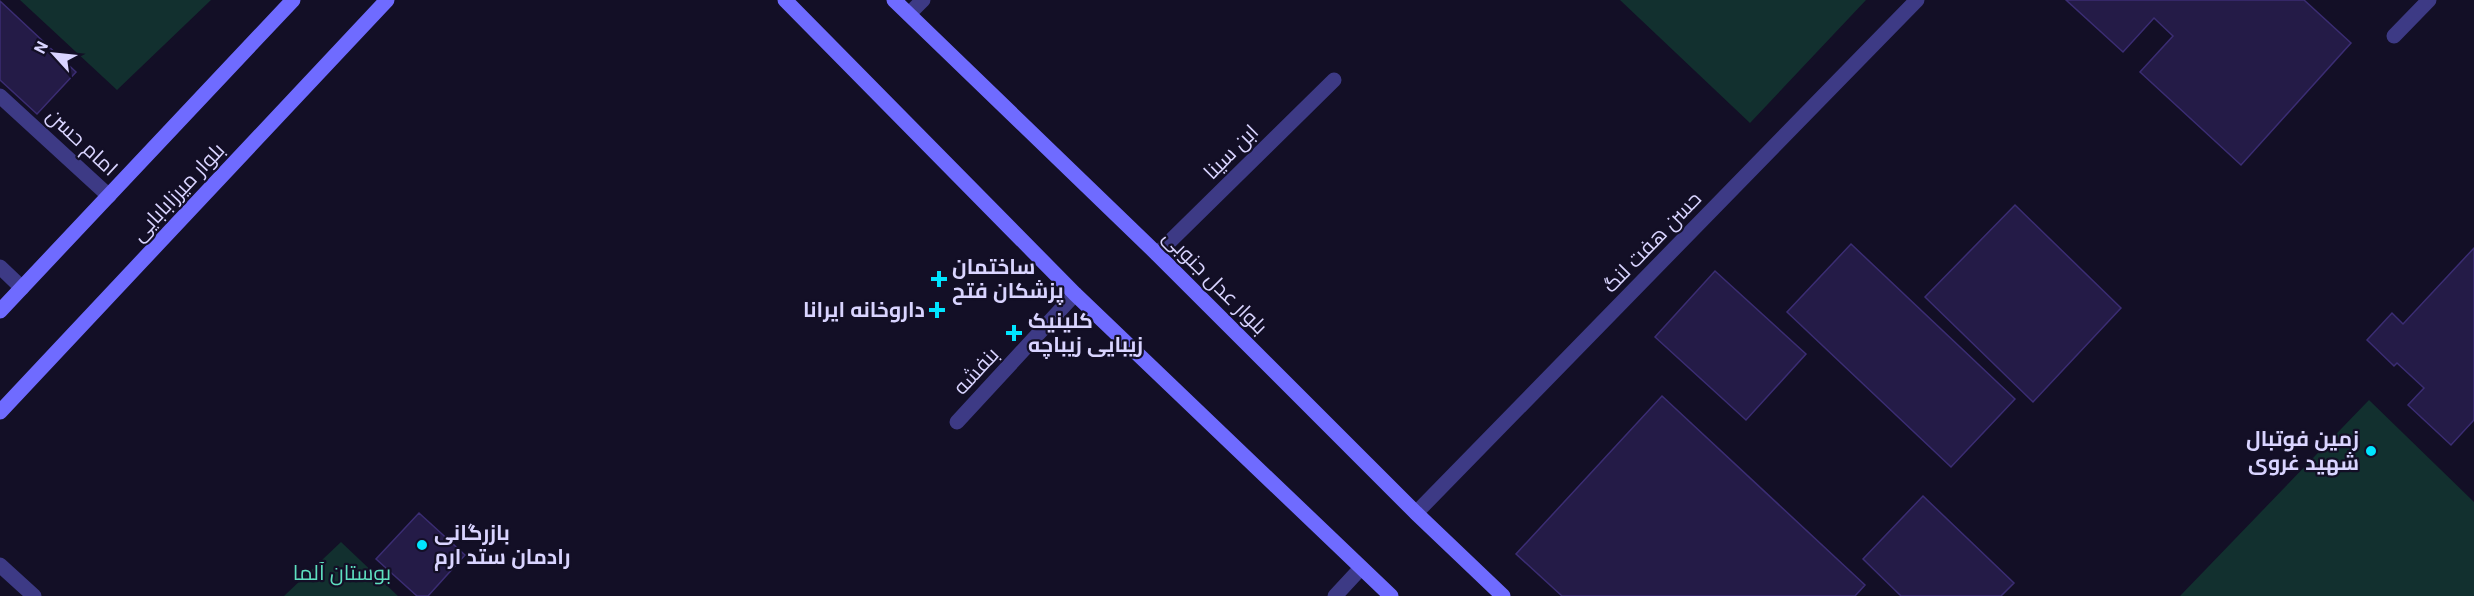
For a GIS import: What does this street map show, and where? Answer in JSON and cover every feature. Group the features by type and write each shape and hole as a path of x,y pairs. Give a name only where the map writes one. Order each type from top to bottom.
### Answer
{"main road":[{"path":"0,311 293,0"},
{"name":"بلوار میرزابابایی","path":"0,412 387,0"},
{"path":"784,0 1075,294 1390,596"},
{"name":"بلوار عدل جنوبی","path":"894,0 1157,254 1416,513 1503,596"}],"street":[{"path":"909,14 923,0"},
{"name":"حسن هفت لنگ","path":"1416,513 1917,0"},
{"path":"2394,36 2429,0"},
{"name":"ابن سینا","path":"1157,254 1334,80"},
{"name":"امام حسن","path":"0,96 109,196"},
{"path":"0,267 22,288"},
{"name":"بنفشه","path":"957,423 1075,294"},
{"path":"0,565 34,596"},
{"path":"1335,596 1361,568"}],"green space":[{"path":"20,0 211,0 117,90"},
{"path":"1620,0 1866,0 1750,123"},
{"name":"زمین فوتبال شهید غروی","path":"2369,400 2474,502 2474,596 2180,596"},
{"name":"بوستان آلما","path":"341,542 398,596 284,596"}],"building":[{"path":"2066,0 2304,0 2351,43 2241,165 2140,72 2173,36 2154,18 2123,52"},
{"path":"0,1 76,72 37,114 0,80"},
{"path":"2015,205 2121,308 2033,402 1925,297"},
{"path":"1851,244 2015,399 1951,467 1787,312"},
{"path":"2474,248 2474,420 2451,445 2408,405 2424,388 2397,363 2394,366 2367,340 2392,313 2403,324"},
{"path":"1715,271 1806,354 1746,420 1655,337"},
{"path":"1662,396 1865,585 1855,596 1562,596 1516,554"},
{"path":"1923,496 2014,583 2001,596 1901,596 1863,559"},
{"name":"بازرگانی رادمان ستد ارم","path":"419,513 465,555 428,596 417,596 376,559"}],"place":[{"name":"ساختمان پزشکان فتح","path":"939,279"},
{"name":"داروخانه ایرانا","path":"937,310"},
{"name":"کلینیک زیبایی زیباچه","path":"1014,333"},
{"name":"زمین فوتبال شهید غروی","path":"2371,451"},
{"name":"بازرگانی رادمان ستد ارم","path":"422,545"}]}
